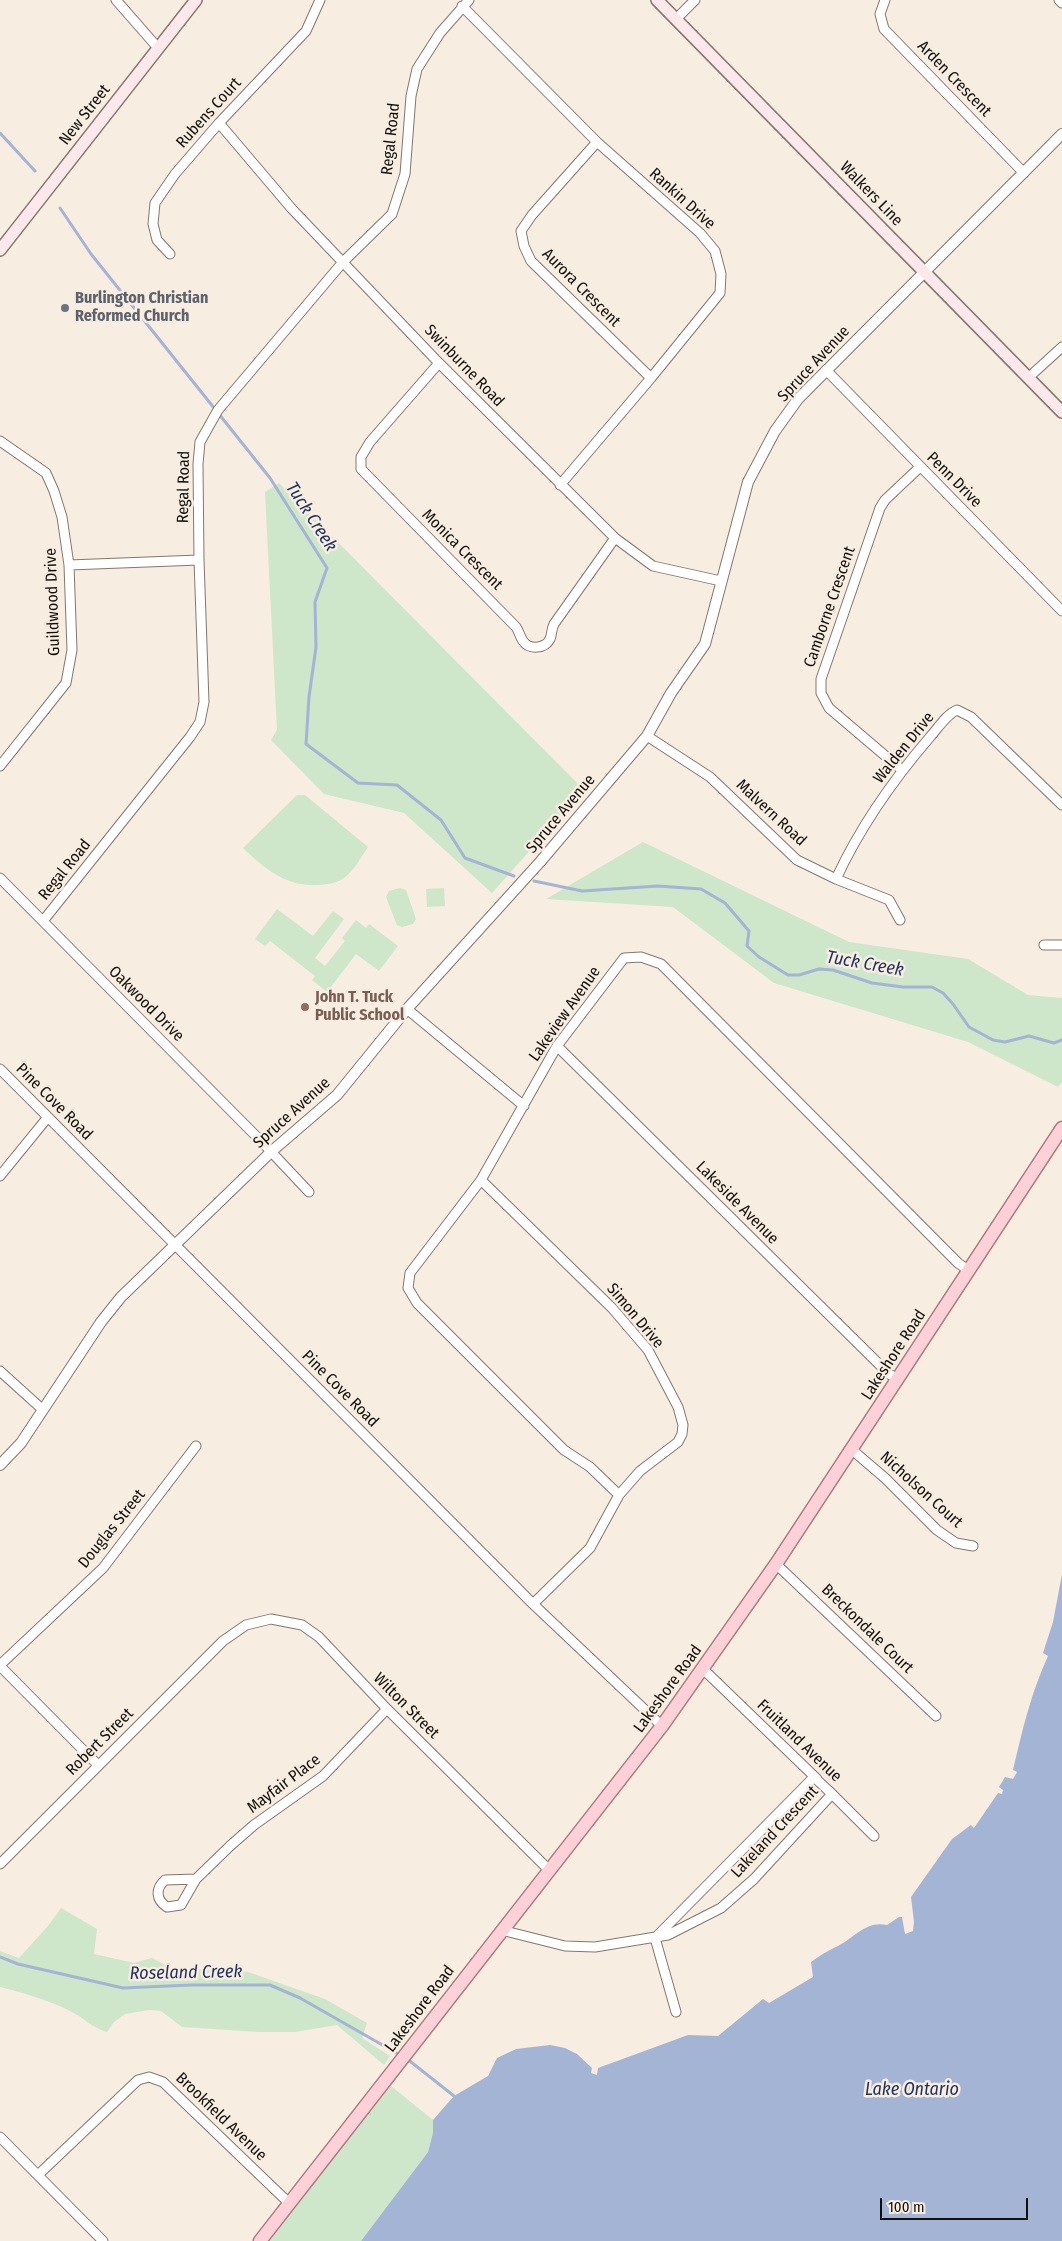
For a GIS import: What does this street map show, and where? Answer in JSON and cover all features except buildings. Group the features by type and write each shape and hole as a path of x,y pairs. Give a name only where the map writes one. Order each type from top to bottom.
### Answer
{"main road":[{"name":"New Street","path":"0,250 196,0"},
{"name":"Walkers Line","path":"657,0 1062,412"},
{"name":"Lakeshore Road","path":"260,2241 662,1726 776,1564 1062,1128"}],"street":[{"path":"116,0 158,48"},
{"name":"Rubens Court","path":"170,254 157,240 154,224 156,203 175,174 219,123 306,30 320,0"},
{"path":"676,19 695,0"},
{"name":"Arden Crescent","path":"885,0 880,14 884,29 1024,173"},
{"path":"1059,0 1062,3"},
{"name":"Rankin Drive","path":"465,3 597,142 700,233 714,251 721,274 720,294 560,485"},
{"name":"Regal Road","path":"43,921 200,722 204,702 204,671 198,560 198,464 200,442 214,416 224,403 343,262 392,214 405,174 411,96 417,69 440,33 465,3"},
{"name":"Swinburne Road","path":"219,123 292,208 439,363 615,538 653,566 721,581"},
{"name":"Spruce Avenue","path":"0,1465 21,1443 101,1322 121,1297 174,1244 272,1152 337,1095 407,1009 523,882 646,736 671,693 705,644 748,482 775,430 798,399 826,370 1062,134"},
{"name":"Aurora Crescent","path":"597,142 532,215 521,231 524,246 531,261 651,378"},
{"path":"1028,378 1062,347"},
{"name":"Monica Crescent","path":"439,363 370,442 361,457 361,469 516,627 523,641 530,647 540,647 546,644 550,638 550,630 615,538"},
{"name":"Penn Drive","path":"826,370 1062,610"},
{"name":"Guildwood Drive","path":"0,440 46,473 62,517 70,565 72,650 66,683 0,766"},
{"name":"Camborne Crescent","path":"902,770 828,708 821,693 821,679 880,508 885,500 920,467"},
{"path":"70,565 198,560"},
{"name":"Walden Drive","path":"836,879 852,843 902,770 935,731 957,710 971,717 1062,805"},
{"name":"Malvern Road","path":"646,736 710,777 798,860 836,879 889,900 900,920"},
{"name":"Oakwood Drive","path":"0,878 272,1152 309,1192"},
{"path":"1044,945 1062,944"},
{"name":"Lakeview Avenue","path":"618,1495 590,1467 564,1450 417,1303 408,1288 410,1273 481,1180 557,1046 624,958 641,957 661,964 958,1263 968,1270"},
{"path":"407,1009 524,1106"},
{"name":"Lakeside Avenue","path":"557,1046 889,1374 898,1379"},
{"name":"Pine Cove Road","path":"0,1069 533,1604 662,1726"},
{"path":"0,1176 48,1117"},
{"name":"Simon Drive","path":"481,1180 612,1308 648,1350 678,1407 683,1425 682,1434 678,1442 640,1471 618,1495 590,1548 533,1604"},
{"path":"0,1371 42,1409"},
{"name":"Douglas Street","path":"0,1665 103,1568 196,1446"},
{"name":"Nicholson Court","path":"851,1449 867,1461 937,1530 956,1543 974,1546"},
{"name":"Breckondale Court","path":"776,1564 936,1716"},
{"name":"Wilton Street","path":"223,1641 246,1625 271,1619 302,1625 319,1637 387,1709 549,1870"},
{"name":"Robert Street","path":"0,1864 223,1641"},
{"path":"0,1665 98,1765"},
{"name":"Fruitland Avenue","path":"703,1669 874,1836"},
{"name":"Mayfair Place","path":"196,1880 254,1825 323,1776 387,1709"},
{"name":"Lakeland Crescent","path":"501,1930 565,1946 596,1947 655,1938 668,1935 721,1908 754,1879 832,1794 814,1777 655,1938"},
{"path":"655,1938 676,2012"},
{"name":"Brookfield Avenue","path":"38,2175 138,2080 149,2077 163,2082 290,2204"},
{"path":"0,2137 103,2241"}],"green space":[{"path":"279,483 584,790 492,893 404,813 324,794 271,740 277,730 265,492"},
{"path":"297,795 305,795 368,847 351,872 341,880 318,885 307,885 286,880 268,869 243,848"},
{"path":"643,842 849,942 968,959 1028,995 1062,998 1062,1082 1058,1087 968,1042 774,983 673,907 546,899"},
{"path":"400,888 406,890 416,919 413,924 402,927 397,925 386,897 389,891"},
{"path":"444,888 445,906 427,907 426,889"},
{"path":"277,909 313,936 333,911 344,919 315,958 325,966 345,941 342,938 356,920 366,928 369,924 398,946 379,971 356,954 327,992 312,980 315,976 270,941 265,946 255,939"},
{"path":"61,1908 97,1929 94,1954 134,1963 152,1958 171,1968 248,1972 325,1999 367,2023 362,2038 390,2056 384,2065 337,2025 295,2032 259,2032 182,2027 161,2011 149,2010 125,2014 114,2022 107,2032 96,2028 75,2014 53,2003 0,1987 0,1951 19,1958 48,1926"},
{"path":"391,2086 433,2120 433,2133 428,2152 361,2241 270,2241 304,2197 307,2188 328,2164 348,2133 354,2133"}],"water":[{"name":"Lake Ontario","path":"1062,1574 1062,2241 361,2241 428,2152 433,2133 433,2120 454,2096 488,2076 497,2058 516,2049 550,2045 565,2048 577,2054 592,2068 591,2073 597,2075 598,2068 688,2035 718,2036 763,1999 769,2003 813,1977 811,1962 873,1925 887,1925 902,1917 905,1934 913,1931 914,1922 911,1897 952,1839 971,1825 974,1828 998,1793 1002,1794 1003,1790 999,1787 1005,1777 1013,1779 1017,1772 1013,1770 1024,1727 1032,1698 1048,1656 1043,1653 1053,1622"}],"waterway":[{"name":"Tuck Creek","path":"0,133 35,171"},
{"name":"Tuck Creek","path":"60,208 91,254 270,478 327,568 315,602 316,647 309,697 306,744 358,783 397,785 441,820 465,858 514,876"},
{"name":"Tuck Creek","path":"534,881 582,891 658,886 701,889 725,903 749,931 747,946 759,957 788,975 799,975 819,969 833,970 872,983 903,987 932,987 943,993 969,1027 993,1040 1005,1042 1029,1036 1054,1043 1062,1040"},
{"name":"Roseland Creek","path":"0,1957 18,1964 123,1988 191,1985 270,1985 300,1998 400,2055"},
{"path":"406,2058 454,2096"}],"place":[{"name":"Burlington Christian Reformed Church","path":"65,308"},
{"name":"John T. Tuck Public School","path":"305,1007"}]}
